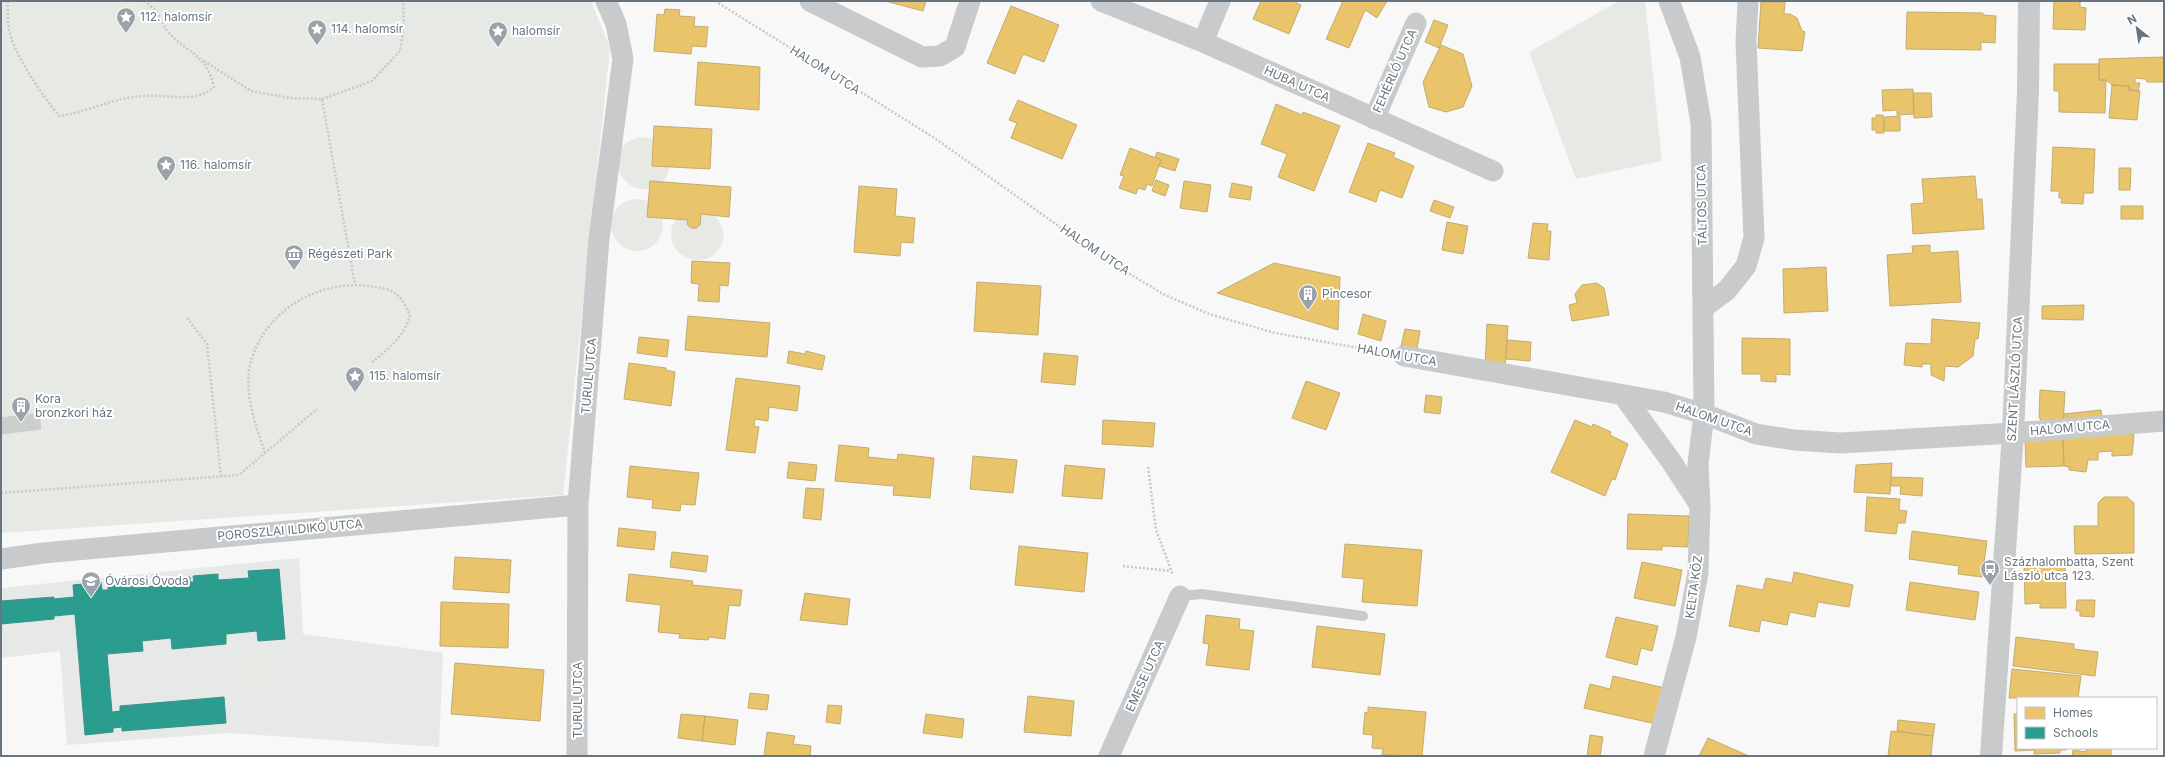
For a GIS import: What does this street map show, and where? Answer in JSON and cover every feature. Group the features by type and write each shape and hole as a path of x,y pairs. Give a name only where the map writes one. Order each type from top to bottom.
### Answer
{"street":[{"name":"TURUL UTCA","path":"577,756 578,505 600,239 623,59 616,24 606,1"},
{"path":"810,1 922,57 940,56 955,47 970,1"},
{"name":"HUBA UTCA","path":"1101,1 1203,42 1492,171"},
{"path":"1203,42 1220,1"},
{"name":"TÁLTOS UTCA","path":"1669,1 1690,57 1701,123 1704,414"},
{"path":"1703,308 1726,290 1746,266 1754,238 1746,42 1748,1"},
{"name":"SZENT LÁSZLÓ UTCA","path":"1991,756 2013,433 2028,91 2029,1"},
{"name":"FEHÉRLÓ UTCA","path":"1374,119 1416,23"},
{"name":"HALOM UTCA","path":"1404,356 1664,402 1704,414 1756,434 1794,440 1841,443 2013,433 2164,421"},
{"path":"1624,395 1700,506"},
{"name":"KELTA KÖZ","path":"1654,756 1686,636 1698,573 1700,506 1698,464 1704,414"},
{"name":"POROSZLAI ILDIKÓ UTCA","path":"1,559 43,552 578,505"},
{"name":"EMESE UTCA","path":"1109,756 1180,596"}],"lane":[{"path":"1180,596 1202,594 1363,616"}],"path":[{"path":"8,1 9,28 13,41 39,90 59,116 75,114 97,105 122,98 147,95 170,98 207,93 214,87 210,73 203,60"},
{"path":"145,1 157,12 168,32 185,48 251,91 290,98 322,99 372,81 400,51 404,26 404,1"},
{"name":"HALOM UTCA","path":"715,1 934,137 1108,261 1165,295 1209,314 1275,333 1404,356"},
{"path":"322,99 355,285"},
{"path":"265,453 250,405 249,389 253,355 268,330 297,302 313,293 355,285 380,288 396,294 410,314 408,326 401,336 371,363"},
{"path":"187,318 207,344 221,476"},
{"path":"1,493 239,475 317,409"},
{"path":"1148,467 1156,530 1180,596"},
{"path":"1123,566 1172,571"}],"shaded area":[{"name":"Régészeti Park","path":"1,1 591,1 610,48 563,495 1,533"},
{"path":"1619,1 1645,1 1662,161 1576,179 1529,52"},
{"path":"641,137 655,139 670,164 668,174 665,179 655,187 645,189 635,187 626,182 620,173 617,164 619,153 626,143"},
{"path":"637,199 647,201 655,207 661,215 663,225 661,235 655,243 647,249 637,251 627,249 619,243 613,235 611,225 613,215 619,207 627,201"},
{"path":"710,211 719,221 723,229 724,233 722,243 716,253 708,258 699,260 690,259 681,254 675,247 671,238 674,222 681,214"},
{"path":"299,558 303,634 443,653 439,747 229,733 67,745 60,651 1,658 1,588"},
{"path":"259,654 274,660 280,675 274,690 259,696 244,690 238,675 244,660"}],"building: Homes":[{"path":"885,1 926,1 923,11"},
{"path":"1261,1 1297,1 1296,3 1301,5 1289,34 1253,19"},
{"path":"1343,1 1387,1 1377,18 1365,10 1349,48 1326,39"},
{"path":"2054,1 2080,1 2080,7 2086,8 2085,30 2053,29"},
{"path":"1761,2 1785,2 1784,14 1790,14 1797,18 1802,31 1805,32 1802,51 1758,48"},
{"path":"1011,6 1059,25 1044,62 1023,54 1015,74 987,63"},
{"path":"665,9 680,10 679,16 695,17 694,26 708,27 706,47 692,46 691,54 654,51 657,14 664,15"},
{"path":"1907,12 1983,13 1983,15 1996,16 1995,43 1981,42 1981,50 1906,49"},
{"path":"1434,20 1448,25 1439,48 1425,42"},
{"path":"1441,45 1463,54 1472,86 1463,107 1446,112 1429,107 1423,82"},
{"path":"2164,57 2164,82 2147,82 2146,79 2135,78 2135,83 2140,83 2138,91 2129,90 2129,86 2112,85 2106,80 2099,80 2099,59"},
{"path":"698,62 760,67 759,110 695,105"},
{"path":"2054,64 2099,64 2099,80 2106,80 2105,113 2059,112 2059,91 2054,91"},
{"path":"2112,85 2129,86 2129,90 2140,91 2137,120 2109,118"},
{"path":"1913,89 1914,114 1897,115 1897,110 1883,111 1882,90"},
{"path":"1913,93 1931,93 1932,117 1914,118"},
{"path":"1018,100 1077,125 1062,159 1011,138 1017,123 1009,120"},
{"path":"1276,104 1302,115 1303,112 1340,126 1314,191 1278,177 1287,154 1261,144"},
{"path":"1876,115 1883,115 1884,133 1876,133 1876,130 1872,130 1872,118 1876,118"},
{"path":"1900,116 1900,131 1884,131 1884,117"},
{"path":"654,126 712,129 710,169 652,166"},
{"path":"1368,143 1395,153 1393,157 1414,166 1402,198 1380,190 1376,202 1349,192"},
{"path":"2053,147 2095,149 2093,193 2084,193 2083,204 2061,203 2062,198 2059,198 2059,191 2051,191"},
{"path":"1130,148 1161,160 1152,186 1147,184 1145,190 1138,188 1136,194 1119,188 1124,176 1120,175"},
{"path":"1157,152 1179,159 1175,171 1159,166 1161,160 1155,157"},
{"path":"2119,168 2131,168 2130,190 2119,190"},
{"path":"1975,176 1977,199 1982,199 1984,229 1913,234 1911,204 1924,203 1922,179"},
{"path":"1156,180 1169,185 1165,196 1152,191"},
{"path":"650,181 731,187 729,217 701,214 700,225 696,228 691,228 687,224 688,220 647,217"},
{"path":"1184,181 1211,185 1207,212 1180,208"},
{"path":"1232,183 1252,187 1250,200 1229,197"},
{"path":"859,186 897,189 895,216 915,218 913,243 901,242 900,256 854,252"},
{"path":"1434,200 1454,207 1450,218 1430,211"},
{"path":"2121,206 2143,206 2143,219 2121,219"},
{"path":"1447,222 1468,226 1463,254 1442,250"},
{"path":"1533,223 1548,224 1547,231 1551,231 1549,260 1528,258"},
{"path":"1930,245 1930,253 1958,251 1961,302 1890,306 1887,255 1913,253 1912,246"},
{"path":"692,261 730,263 728,286 720,285 719,302 698,301 699,284 691,283"},
{"name":"Pincesor","path":"1274,263 1340,277 1338,330 1217,293"},
{"path":"1826,267 1828,311 1784,313 1783,269"},
{"path":"977,282 1041,286 1038,335 974,331"},
{"path":"1597,283 1604,288 1609,315 1572,321 1569,305 1577,303 1575,294 1582,285"},
{"path":"2084,305 2083,320 2042,319 2042,306"},
{"path":"1363,314 1386,321 1381,341 1358,334"},
{"path":"688,316 770,323 767,357 685,350"},
{"path":"1932,319 1980,323 1978,339 1975,339 1973,356 1958,367 1945,366 1944,381 1931,375 1931,364 1922,364 1922,367 1904,365 1906,343 1931,344"},
{"path":"1487,324 1508,326 1505,367 1485,366"},
{"path":"1405,329 1420,331 1417,349 1401,346"},
{"path":"639,337 669,340 667,357 637,353"},
{"path":"1742,338 1790,339 1790,375 1776,374 1776,382 1761,381 1761,374 1742,374"},
{"path":"1507,340 1531,342 1530,361 1506,359"},
{"path":"789,351 805,354 806,351 825,356 822,370 787,363"},
{"path":"1044,353 1078,356 1075,385 1041,382"},
{"path":"629,363 666,368 666,370 675,372 671,406 624,399"},
{"path":"736,378 800,386 797,411 769,407 768,421 755,419 754,426 759,427 755,453 726,450"},
{"path":"1306,381 1340,393 1326,430 1292,418"},
{"path":"2040,390 2065,392 2063,425 2043,424 2039,417"},
{"path":"1426,395 1442,397 1440,414 1424,412"},
{"path":"2101,410 2103,423 2063,425 2064,414"},
{"path":"1103,420 1155,423 1153,447 1102,444"},
{"path":"1575,420 1592,427 1593,424 1611,432 1610,435 1628,444 1615,480 1612,479 1605,496 1551,472"},
{"path":"2126,432 2134,435 2132,455 2112,456 2112,451 2098,452 2098,460 2088,460 2086,472 2069,470 2069,467 2064,466 2063,437"},
{"path":"2063,437 2064,466 2026,467 2025,439"},
{"path":"839,445 869,448 868,457 897,460 898,454 934,458 930,498 893,495 894,486 835,481"},
{"path":"973,456 1017,460 1013,493 970,489"},
{"path":"789,462 817,465 815,481 787,478"},
{"path":"1892,463 1890,494 1854,492 1856,465"},
{"path":"1065,465 1105,469 1102,499 1062,496"},
{"path":"630,466 699,473 695,505 681,504 680,511 652,508 653,500 627,497"},
{"path":"1891,477 1923,478 1922,496 1900,494 1901,486 1891,486"},
{"path":"806,488 824,489 821,520 803,518"},
{"path":"1867,497 1900,499 1899,510 1907,511 1905,523 1898,523 1896,534 1865,531"},
{"path":"2104,497 2127,497 2134,503 2134,553 2075,554 2074,526 2098,526 2098,503"},
{"path":"1628,514 1689,516 1688,547 1662,546 1662,550 1627,549"},
{"path":"619,528 656,532 654,550 617,546"},
{"path":"1912,531 1987,541 1982,577 1958,574 1959,566 1909,559"},
{"path":"1345,544 1422,550 1417,606 1362,602 1364,579 1342,577"},
{"path":"1019,546 1088,553 1084,592 1015,585"},
{"path":"672,552 708,556 706,572 670,567"},
{"path":"455,557 511,560 509,593 453,589"},
{"path":"1642,562 1682,570 1675,606 1634,598"},
{"path":"2065,563 2066,608 2040,608 2040,603 2025,604 2024,565"},
{"path":"1794,572 1853,585 1849,607 1818,602 1815,617 1790,612 1787,625 1761,620 1759,632 1729,626 1737,585 1763,590 1766,578 1792,583"},
{"path":"629,574 693,581 692,585 742,590 740,606 729,605 725,639 709,637 708,640 679,638 680,634 658,632 661,605 626,601"},
{"path":"1910,582 1979,592 1975,620 1906,610"},
{"path":"805,593 850,599 847,625 800,620"},
{"path":"2077,600 2095,600 2094,617 2080,616 2080,611 2076,611"},
{"path":"441,602 509,604 508,648 440,646"},
{"path":"1206,615 1240,619 1239,629 1254,631 1249,670 1206,665 1209,644 1203,643"},
{"path":"1616,617 1658,626 1652,651 1641,648 1637,665 1606,657"},
{"path":"1317,626 1385,634 1380,675 1312,667"},
{"path":"2016,637 2074,644 2074,649 2098,652 2095,676 2013,666"},
{"path":"455,663 544,670 540,721 451,714"},
{"path":"2012,669 2081,676 2078,697 2009,698"},
{"path":"1613,676 1665,688 1656,724 1584,708 1590,684 1610,689"},
{"path":"750,693 769,695 767,710 748,708"},
{"path":"1028,696 1074,701 1071,736 1024,732"},
{"path":"828,705 842,706 840,724 826,722"},
{"path":"1368,707 1426,712 1422,756 1382,755 1383,749 1372,748 1373,735 1363,734 1365,712 1368,713"},
{"path":"681,714 705,716 702,741 678,738"},
{"path":"926,714 964,719 962,738 923,733"},
{"path":"2014,714 2017,714 2017,749 2066,750 2060,750 2060,753 2034,754 2034,750 2015,751"},
{"path":"705,716 738,720 735,745 702,741"},
{"path":"1898,720 1935,724 1933,736 1897,731"},
{"path":"1891,731 1933,736 1931,756 1888,756"},
{"path":"767,732 795,736 793,744 811,746 810,756 764,756"},
{"path":"1590,735 1603,737 1600,756 1587,756"},
{"path":"1708,738 1749,756 1699,756"},
{"path":"2086,749 2111,749 2111,756 2072,756 2073,750 2086,752"}],"building: Schools":[{"path":"279,569 285,639 258,641 257,631 226,634 226,644 172,649 171,638 142,641 143,651 107,654 112,712 120,711 120,706 224,697 226,723 122,731 122,727 113,728 113,732 85,735 75,614 54,616 54,619 1,624 1,601 74,597 73,585 101,582 102,590 108,590 108,583 134,580 135,588 165,585 165,579 190,577 190,582 194,582 193,576 218,574 218,580 249,578 248,571"}],"building: Other":[{"name":"Kora bronzkori ház","path":"40,412 42,430 1,435 1,417"}],"place":[{"name":"112. halomsír","path":"126,34"},
{"name":"114. halomsír","path":"317,46"},
{"name":"halomsír","path":"498,48"},
{"name":"116. halomsír","path":"166,182"},
{"name":"Régészeti Park","path":"294,271"},
{"name":"Pincesor","path":"1308,311"},
{"name":"115. halomsír","path":"355,393"},
{"name":"Kora bronzkori ház","path":"21,423"},
{"name":"Százhalombatta, Szent László utca 123.","path":"1990,586"},
{"name":"Óvárosi Óvoda","path":"91,598"}]}
